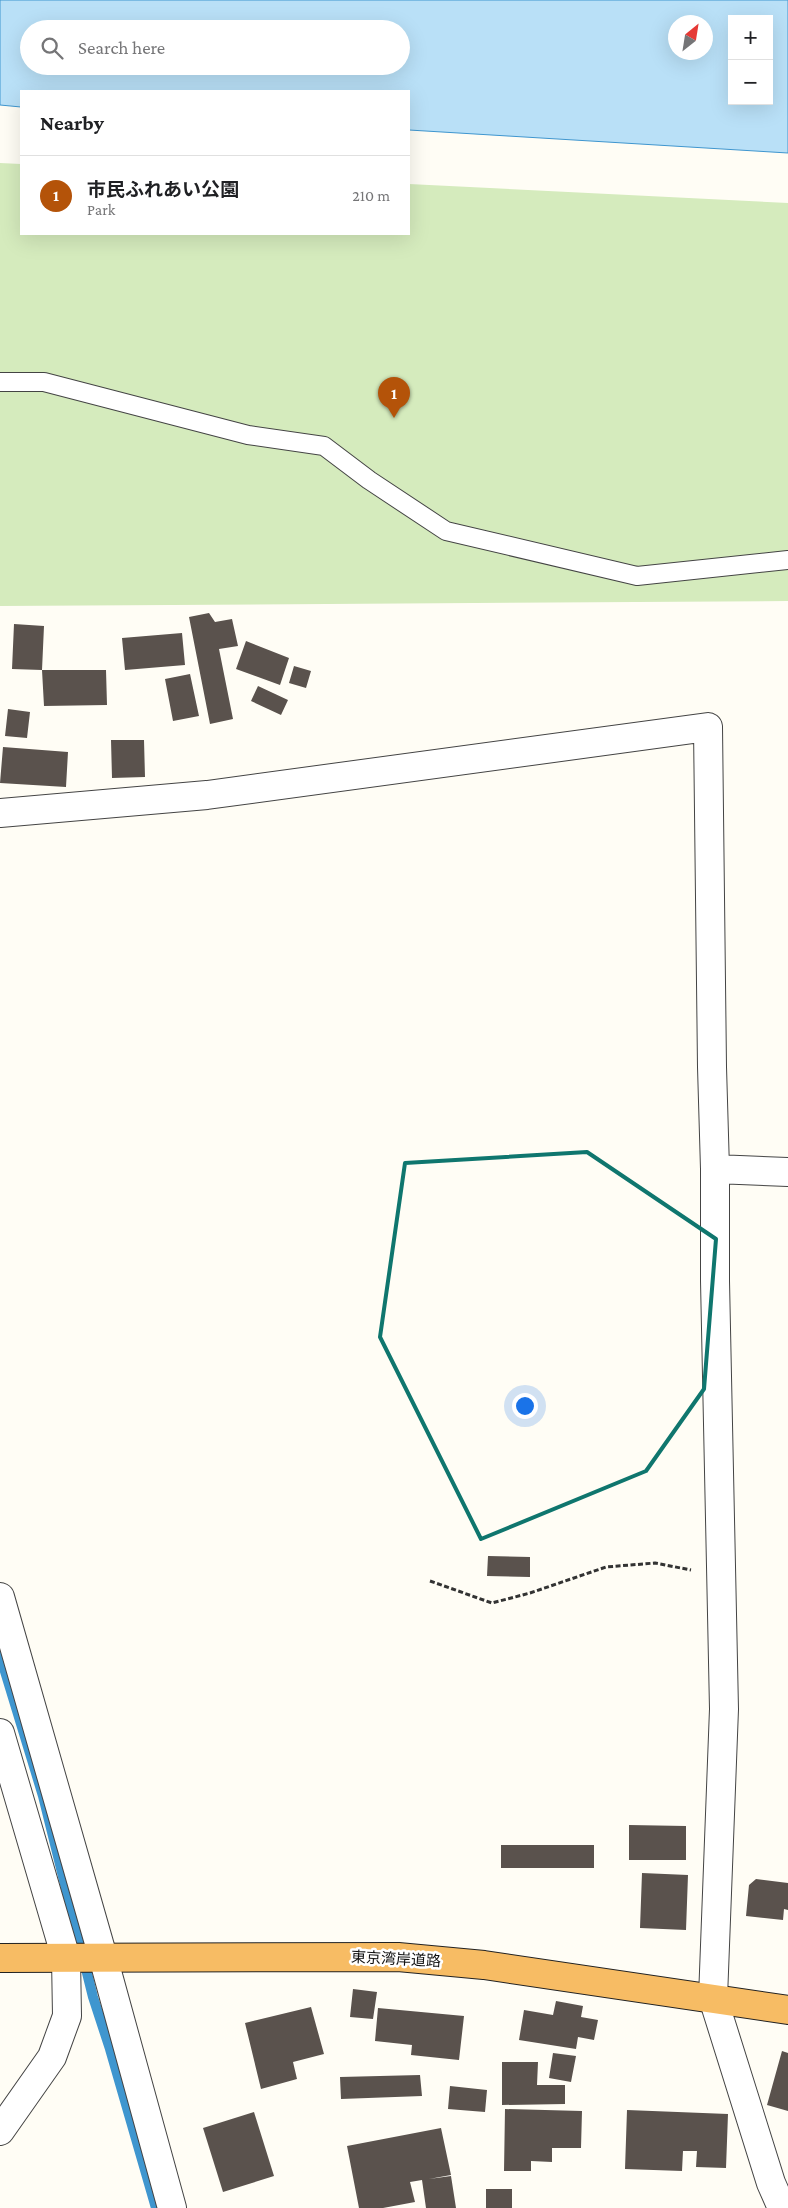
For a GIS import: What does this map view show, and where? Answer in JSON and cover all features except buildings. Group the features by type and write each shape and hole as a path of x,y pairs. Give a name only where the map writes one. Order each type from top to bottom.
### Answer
{"highway":[{"name":"東京湾岸道路","path":"0,1958 398,1957 484,1965 788,2010"}],"street":[{"path":"0,813 207,795 708,727 715,1281 724,1709 713,1998 771,2183 782,2208"},
{"path":"715,1169 788,1172"},
{"path":"0,1598 83,1957 67,2016 52,2057 0,2131"},
{"path":"0,1733 83,1957 172,2208"}],"lane":[{"path":"0,382 44,382 248,435 324,446 369,480 446,531 637,576 788,560"}],"path":[{"path":"430,1581 492,1603 530,1593 606,1567 655,1563 722,1577"}],"highlighted area":[{"path":"587,1152 716,1239 704,1389 646,1471 481,1539 380,1337 405,1163"}],"green space":[{"path":"0,163 20,164 20,235 410,235 410,184 788,203 788,601 0,606"}],"water":[{"path":"0,0 788,0 788,153 410,130 410,90 20,90 20,107 0,105"}],"waterway":[{"path":"0,1655 43,1796 93,1997 156,2208"}],"place":[{"name":"市民ふれあい公園","path":"394,418"}]}
